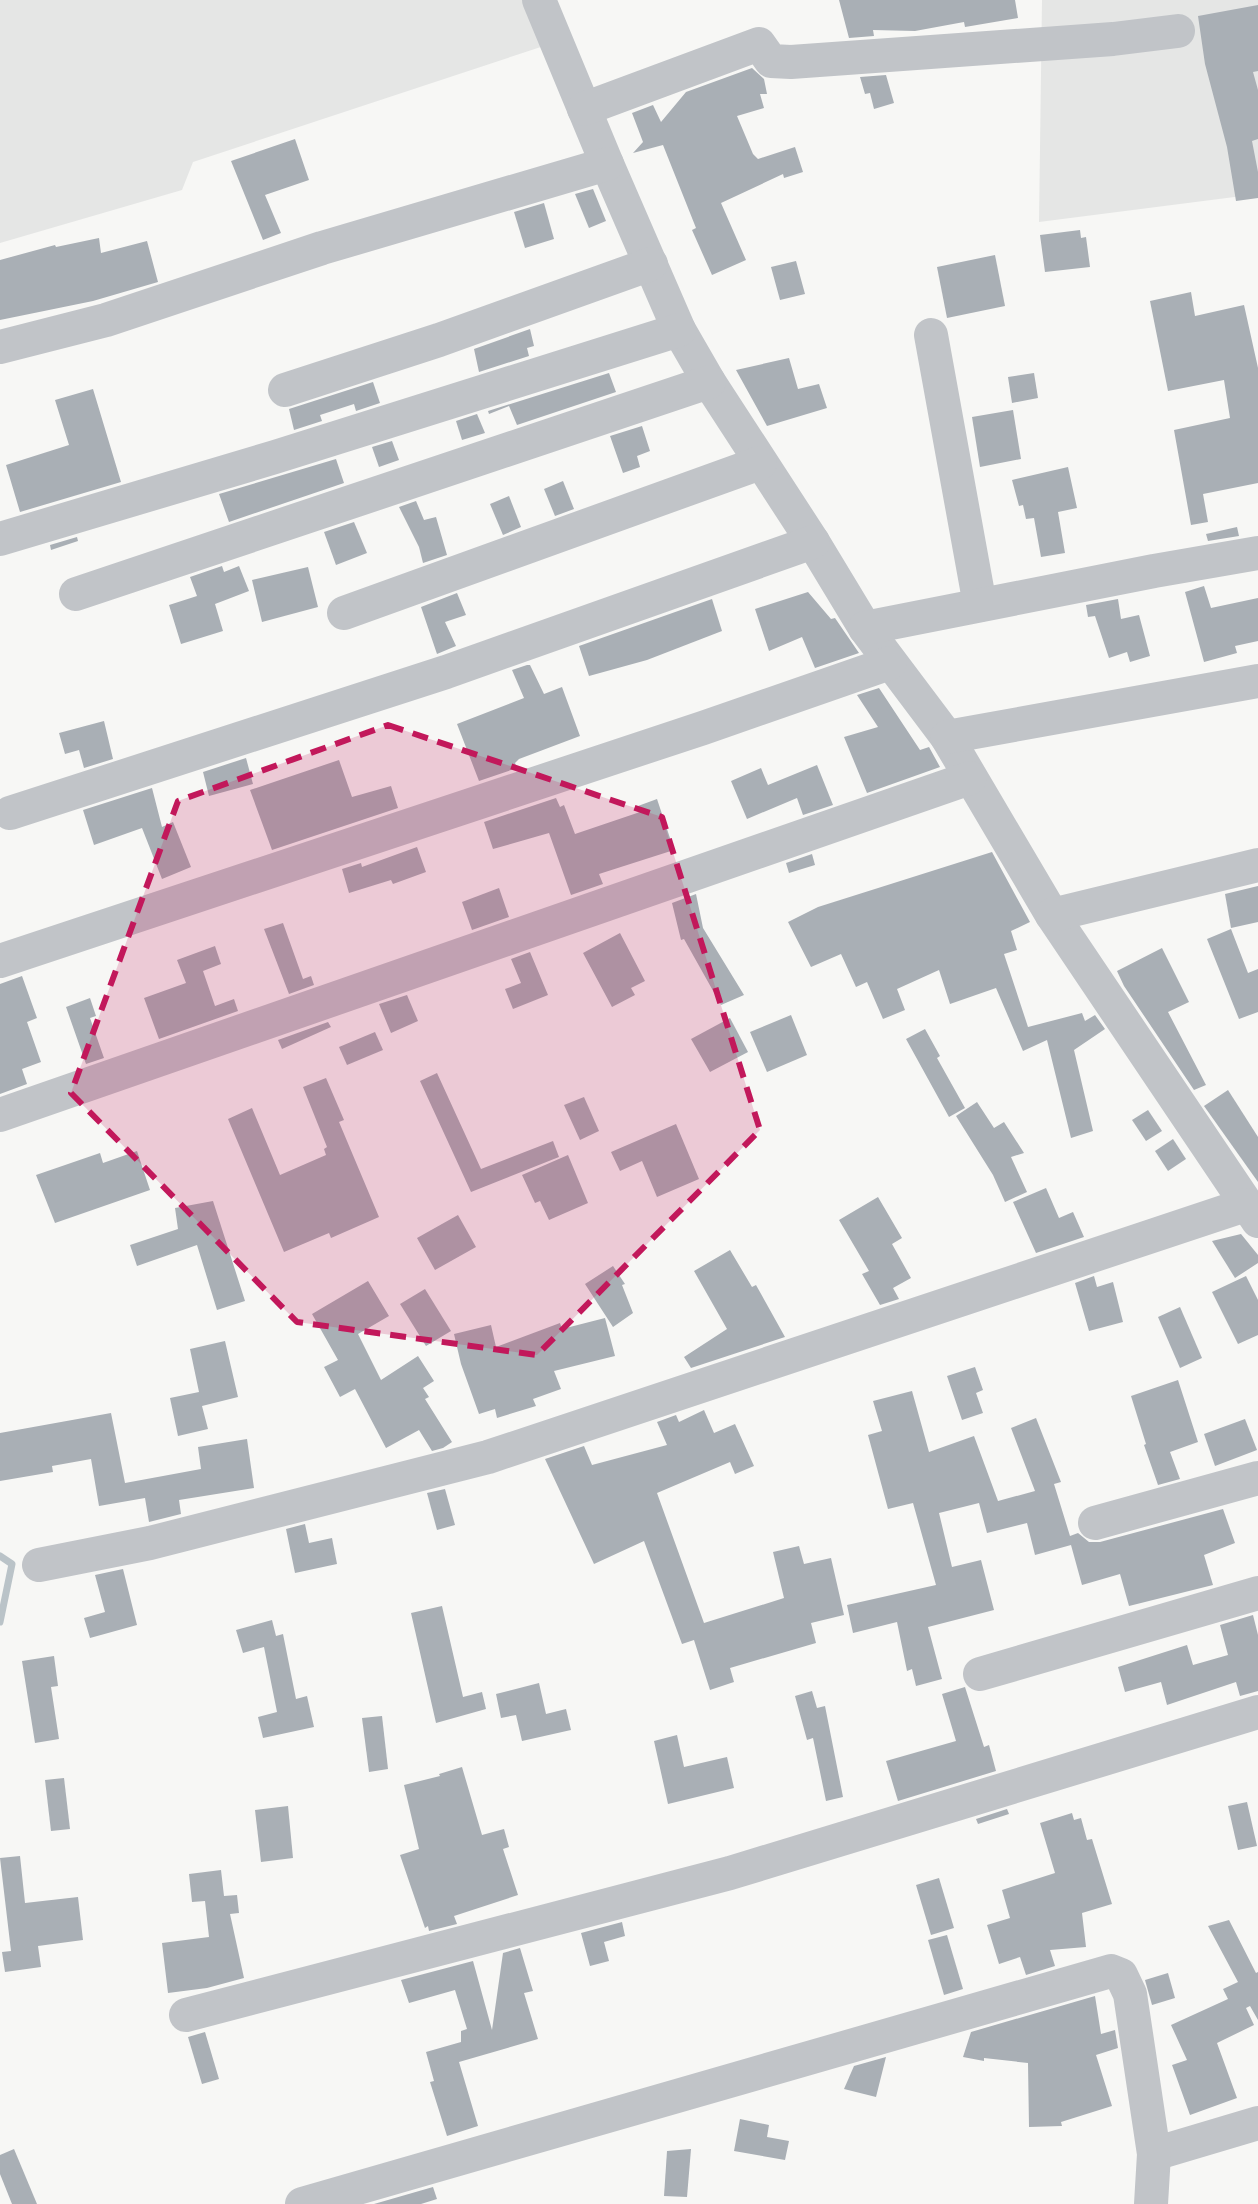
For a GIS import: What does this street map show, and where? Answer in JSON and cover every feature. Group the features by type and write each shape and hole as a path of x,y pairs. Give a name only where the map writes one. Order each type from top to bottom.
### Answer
{"street":[{"path":"39,1565 150,1543 488,1457 1252,1213 1052,915 947,737 865,628 709,382 679,330 539,0"},
{"path":"584,109 759,44 771,61 791,62 1113,39 1178,31"},
{"path":"0,347 106,320 322,248 607,164"},
{"path":"285,390 439,340 651,264"},
{"path":"0,539 275,457 679,330"},
{"path":"931,335 980,605"},
{"path":"76,594 709,382"},
{"path":"344,613 760,463"},
{"path":"10,813 446,672 813,542"},
{"path":"865,628 1258,553"},
{"path":"0,961 890,663"},
{"path":"947,737 1258,681"},
{"path":"0,1115 970,778"},
{"path":"1052,915 1258,865"},
{"path":"1095,1523 1258,1478"},
{"path":"980,1674 1258,1593"},
{"path":"186,2015 730,1873 1258,1712"},
{"path":"302,2204 1111,1971 1121,1975 1130,1994 1154,2154 1151,2204"},
{"path":"1154,2154 1258,2123"}],"highlighted area":[{"path":"388,725 662,817 760,1130 537,1355 297,1322 71,1093 178,801"}],"shaded area":[{"path":"0,0 539,0 556,42 193,162 182,190 0,243"},
{"path":"1042,0 1258,0 1258,194 1039,222"}],"building":[{"path":"839,0 1015,0 1018,18 965,27 964,22 915,31 873,30 874,36 849,38"},
{"path":"1258,5 1258,71 1253,72 1258,90 1258,139 1252,141 1258,172 1258,198 1236,201 1227,147 1205,64 1198,16"},
{"path":"752,68 764,79 767,94 760,94 764,108 737,116 753,154 758,159 795,147 803,172 784,178 783,174 721,203 746,260 712,275 692,230 696,228 663,145 633,153 643,142 632,113 653,105 661,122 686,92"},
{"path":"886,75 894,103 874,109 870,93 865,94 860,77"},
{"path":"295,139 309,180 265,195 281,233 263,240 231,161"},
{"path":"593,189 606,221 589,228 575,194"},
{"path":"544,203 554,239 525,248 514,212"},
{"path":"1080,230 1081,238 1086,237 1090,267 1045,272 1040,235"},
{"path":"99,238 101,253 147,241 158,282 93,301 0,320 0,260 55,245"},
{"path":"995,255 1005,306 947,318 937,267"},
{"path":"796,261 805,294 780,300 771,267"},
{"path":"1191,292 1195,316 1244,305 1258,368 1258,483 1203,494 1208,522 1191,525 1174,430 1230,418 1224,380 1168,391 1150,301"},
{"path":"530,329 534,346 527,348 529,356 479,372 474,349"},
{"path":"789,358 798,389 819,384 827,408 767,426 736,370"},
{"path":"609,373 616,392 517,425 509,406 489,414 488,411"},
{"path":"1034,373 1038,398 1012,403 1008,377"},
{"path":"373,382 380,403 356,411 354,404 320,415 322,421 294,430 289,409"},
{"path":"93,389 121,482 20,512 6,465 69,445 55,400"},
{"path":"1013,410 1021,459 980,467 972,417"},
{"path":"477,414 485,433 462,440 456,421"},
{"path":"642,426 650,451 637,456 640,467 623,473 610,436"},
{"path":"392,441 399,460 379,467 372,447"},
{"path":"336,459 344,483 229,522 219,494"},
{"path":"1068,467 1077,508 1058,512 1065,553 1041,557 1034,518 1026,519 1012,480"},
{"path":"563,481 574,509 555,516 544,489"},
{"path":"509,496 521,527 503,535 490,504"},
{"path":"416,501 424,520 436,517 447,555 423,563 419,547 399,507"},
{"path":"354,522 367,553 336,565 324,532"},
{"path":"1237,527 1239,536 1208,541 1206,534"},
{"path":"77,537 78,541 51,550 50,545"},
{"path":"222,566 224,572 239,566 249,591 215,604 223,631 181,644 169,605 197,596 190,577"},
{"path":"308,567 318,607 262,622 252,580"},
{"path":"1204,586 1211,608 1258,598 1258,641 1235,646 1237,653 1204,662 1185,592"},
{"path":"808,592 831,619 835,618 859,653 815,668 802,637 769,651 755,609"},
{"path":"457,593 466,615 445,622 456,646 437,654 421,607"},
{"path":"712,599 722,631 647,660 589,676 579,646"},
{"path":"1118,599 1121,619 1139,615 1150,656 1130,662 1127,652 1109,658 1095,616 1088,617 1086,605"},
{"path":"530,665 544,694 562,687 580,736 519,759 515,763 517,768 479,781 457,724 524,698 512,670"},
{"path":"879,688 920,750 929,747 940,767 867,793 844,737 878,727 857,695"},
{"path":"104,721 113,759 84,768 79,750 65,754 59,733"},
{"path":"246,758 253,784 209,796 203,772"},
{"path":"339,760 352,797 391,786 398,808 272,850 250,790"},
{"path":"817,765 833,805 803,815 797,798 747,819 731,781 761,768 768,785"},
{"path":"152,788 162,827 173,822 191,867 162,879 142,828 94,845 83,810"},
{"path":"556,798 560,807 564,805 575,834 640,812 638,806 657,799 674,850 599,874 603,884 571,895 549,833 493,849 484,822"},
{"path":"417,847 426,872 393,884 391,880 349,893 342,869 361,863 362,867"},
{"path":"992,852 1030,922 1011,931 1017,950 1004,954 1028,1027 1082,1013 1085,1021 1095,1015 1105,1029 1074,1050 1093,1131 1071,1138 1047,1040 1023,1051 996,988 950,1004 939,970 897,989 905,1010 883,1019 867,982 856,987 841,954 811,967 788,922 818,907"},
{"path":"812,854 815,865 789,873 786,863"},
{"path":"1258,886 1258,922 1231,928 1225,894"},
{"path":"499,888 509,917 472,930 462,902"},
{"path":"696,894 703,928 744,995 721,1005 684,939 681,940 672,903"},
{"path":"283,923 303,979 311,976 314,985 289,994 264,929"},
{"path":"1231,929 1248,973 1258,969 1258,1012 1239,1019 1207,939"},
{"path":"620,933 645,981 631,988 635,995 612,1007 583,953"},
{"path":"215,946 221,964 203,971 215,1006 234,999 238,1011 159,1039 144,998 186,983 177,960"},
{"path":"1162,948 1189,1002 1168,1012 1206,1085 1194,1090 1117,971"},
{"path":"530,952 548,995 513,1009 505,989 521,983 511,959"},
{"path":"22,976 37,1018 27,1022 41,1062 22,1069 27,1084 0,1094 0,984"},
{"path":"407,995 418,1021 391,1033 379,1004"},
{"path":"90,998 96,1016 90,1018 104,1058 86,1064 66,1007"},
{"path":"791,1015 807,1055 767,1072 750,1032"},
{"path":"730,1018 748,1052 710,1072 691,1039"},
{"path":"328,1022 331,1027 282,1049 278,1040"},
{"path":"925,1029 965,1108 949,1117 906,1039"},
{"path":"375,1032 383,1050 347,1065 339,1047"},
{"path":"437,1073 481,1169 553,1141 559,1157 471,1192 420,1081"},
{"path":"326,1078 344,1120 339,1122 379,1217 331,1238 329,1233 284,1252 228,1119 252,1108 280,1175 326,1155 324,1149 327,1147 303,1087"},
{"path":"1228,1090 1258,1137 1258,1182 1204,1106"},
{"path":"584,1097 599,1131 580,1140 564,1105"},
{"path":"977,1102 994,1128 1004,1122 1024,1153 1011,1157 1027,1192 1005,1202 993,1175 956,1116"},
{"path":"1148,1110 1162,1131 1146,1141 1132,1120"},
{"path":"676,1124 699,1179 657,1197 642,1161 620,1171 611,1152"},
{"path":"1173,1139 1186,1159 1168,1171 1155,1151"},
{"path":"137,1151 150,1190 55,1223 36,1175 100,1153 103,1163"},
{"path":"568,1155 588,1203 549,1220 540,1201 535,1203 522,1175"},
{"path":"1046,1188 1059,1218 1073,1212 1084,1237 1036,1253 1013,1202"},
{"path":"878,1197 902,1238 892,1244 911,1278 893,1288 899,1299 880,1305 862,1274 869,1271 839,1220"},
{"path":"213,1201 245,1301 217,1310 197,1245 137,1266 130,1245 178,1229 175,1208"},
{"path":"458,1215 476,1247 435,1270 417,1238"},
{"path":"1241,1234 1258,1255 1258,1263 1235,1278 1212,1241"},
{"path":"730,1250 752,1287 756,1285 785,1337 691,1368 684,1357 727,1329 694,1271"},
{"path":"613,1266 625,1284 622,1285 633,1313 613,1327 585,1284"},
{"path":"1094,1276 1097,1287 1113,1282 1123,1322 1089,1331 1075,1283"},
{"path":"1246,1276 1258,1300 1258,1335 1238,1344 1212,1292"},
{"path":"368,1281 389,1316 358,1334 381,1380 418,1356 434,1381 423,1388 429,1397 425,1399 452,1442 443,1448 432,1451 419,1430 386,1448 355,1389 340,1397 324,1367 338,1360 312,1314"},
{"path":"425,1289 451,1331 426,1346 400,1304"},
{"path":"1180,1307 1202,1358 1180,1368 1158,1317"},
{"path":"605,1318 615,1356 554,1371 561,1389 533,1399 536,1406 497,1418 495,1409 479,1414 454,1334 491,1325 496,1347 560,1323 562,1329"},
{"path":"225,1341 238,1397 202,1406 208,1429 178,1436 170,1398 199,1392 190,1349"},
{"path":"975,1367 983,1390 976,1393 983,1413 962,1420 947,1376"},
{"path":"1178,1380 1198,1442 1170,1452 1180,1479 1158,1485 1131,1396"},
{"path":"912,1391 929,1452 974,1436 998,1501 1035,1491 1011,1428 1036,1418 1061,1482 1054,1484 1070,1536 1078,1533 1089,1542 1100,1542 1223,1509 1235,1543 1204,1555 1213,1585 1129,1606 1120,1574 1082,1585 1071,1545 1035,1555 1027,1523 987,1533 979,1503 939,1513 952,1567 981,1560 994,1610 928,1627 942,1679 916,1686 912,1669 907,1671 897,1622 853,1633 847,1605 936,1585 913,1503 888,1509 868,1435 882,1431 873,1401"},
{"path":"704,1410 714,1433 735,1424 754,1466 735,1474 730,1462 657,1493 704,1623 784,1598 773,1552 799,1546 804,1564 831,1558 844,1615 811,1623 816,1643 730,1668 734,1682 710,1690 694,1640 682,1644 644,1541 594,1564 545,1459 584,1446 592,1465 667,1445 657,1422 676,1415 679,1422"},
{"path":"111,1413 125,1483 201,1469 198,1447 247,1439 254,1488 179,1500 181,1514 149,1522 145,1498 99,1506 91,1459 52,1466 53,1472 0,1481 0,1433"},
{"path":"1245,1419 1257,1450 1215,1466 1204,1434"},
{"path":"445,1489 455,1525 437,1530 427,1493"},
{"path":"305,1524 309,1543 332,1538 337,1564 295,1573 286,1529"},
{"path":"123,1569 137,1625 90,1638 84,1618 105,1612 95,1575"},
{"path":"442,1606 463,1697 482,1692 486,1709 436,1723 411,1613"},
{"path":"1253,1615 1258,1635 1258,1691 1240,1696 1236,1682 1167,1705 1161,1682 1125,1692 1118,1667 1187,1645 1193,1665 1228,1655 1220,1625"},
{"path":"272,1620 276,1636 283,1634 296,1699 307,1696 314,1727 263,1738 258,1717 277,1712 264,1647 243,1653 236,1630"},
{"path":"54,1656 58,1686 51,1687 59,1739 35,1743 22,1661"},
{"path":"539,1683 546,1714 566,1709 571,1730 522,1741 516,1715 501,1718 496,1694"},
{"path":"965,1687 984,1747 989,1745 996,1771 898,1801 886,1761 956,1741 942,1694"},
{"path":"812,1691 817,1708 825,1706 843,1797 826,1801 813,1738 807,1740 795,1696"},
{"path":"382,1716 388,1769 369,1772 362,1718"},
{"path":"677,1735 684,1767 727,1757 734,1788 668,1804 654,1741"},
{"path":"462,1767 482,1835 504,1829 509,1847 503,1849 518,1895 454,1916 457,1924 429,1931 428,1926 425,1928 400,1855 419,1849 404,1785"},
{"path":"64,1778 70,1829 51,1831 45,1780"},
{"path":"1247,1802 1257,1846 1238,1850 1228,1806"},
{"path":"288,1806 293,1858 261,1862 255,1810"},
{"path":"1007,1809 1009,1814 978,1824 976,1819"},
{"path":"1072,1813 1074,1820 1081,1818 1087,1840 1092,1839 1112,1904 1082,1913 1086,1947 1050,1950 1055,1966 1026,1975 1020,1957 999,1964 987,1925 1010,1918 1002,1890 1055,1873 1040,1823"},
{"path":"20,1856 25,1903 78,1897 83,1940 38,1946 41,1967 5,1972 2,1952 11,1951 0,1858"},
{"path":"221,1870 224,1896 237,1895 239,1913 230,1914 244,1978 207,1988 168,1993 162,1943 209,1937 205,1901 192,1902 189,1874"},
{"path":"939,1878 954,1928 931,1935 916,1885"},
{"path":"1229,1920 1258,1972 1258,2020 1250,2006 1246,2008 1254,2025 1217,2043 1237,2098 1190,2115 1172,2065 1187,2060 1171,2025 1228,1999 1223,1989 1238,1982 1208,1926"},
{"path":"622,1922 625,1936 604,1942 609,1961 590,1966 581,1933"},
{"path":"947,1935 963,1989 944,1995 928,1940"},
{"path":"520,1948 533,1991 524,1993 538,2039 459,2062 478,2126 447,2136 430,2082 434,2081 426,2052 461,2042 461,2031 467,2029 455,1990 409,2003 401,1980 473,1961 492,2030 503,1953"},
{"path":"1168,1973 1175,1998 1152,2005 1145,1980"},
{"path":"1095,1996 1101,2034 1115,2030 1118,2048 1096,2055 1112,2106 1061,2122 1062,2126 1029,2127 1028,2063 963,2057 971,2032"},
{"path":"205,2032 219,2079 202,2084 188,2037"},
{"path":"886,2057 876,2097 844,2089 854,2066"},
{"path":"740,2119 769,2125 767,2137 789,2141 785,2160 734,2151"},
{"path":"14,2149 37,2204 12,2204 0,2174 0,2155"},
{"path":"691,2149 687,2197 664,2196 667,2151"},
{"path":"433,2187 437,2199 421,2204 374,2204"}],"waterway":[{"path":"0,1556 12,1564 0,1622"}]}
